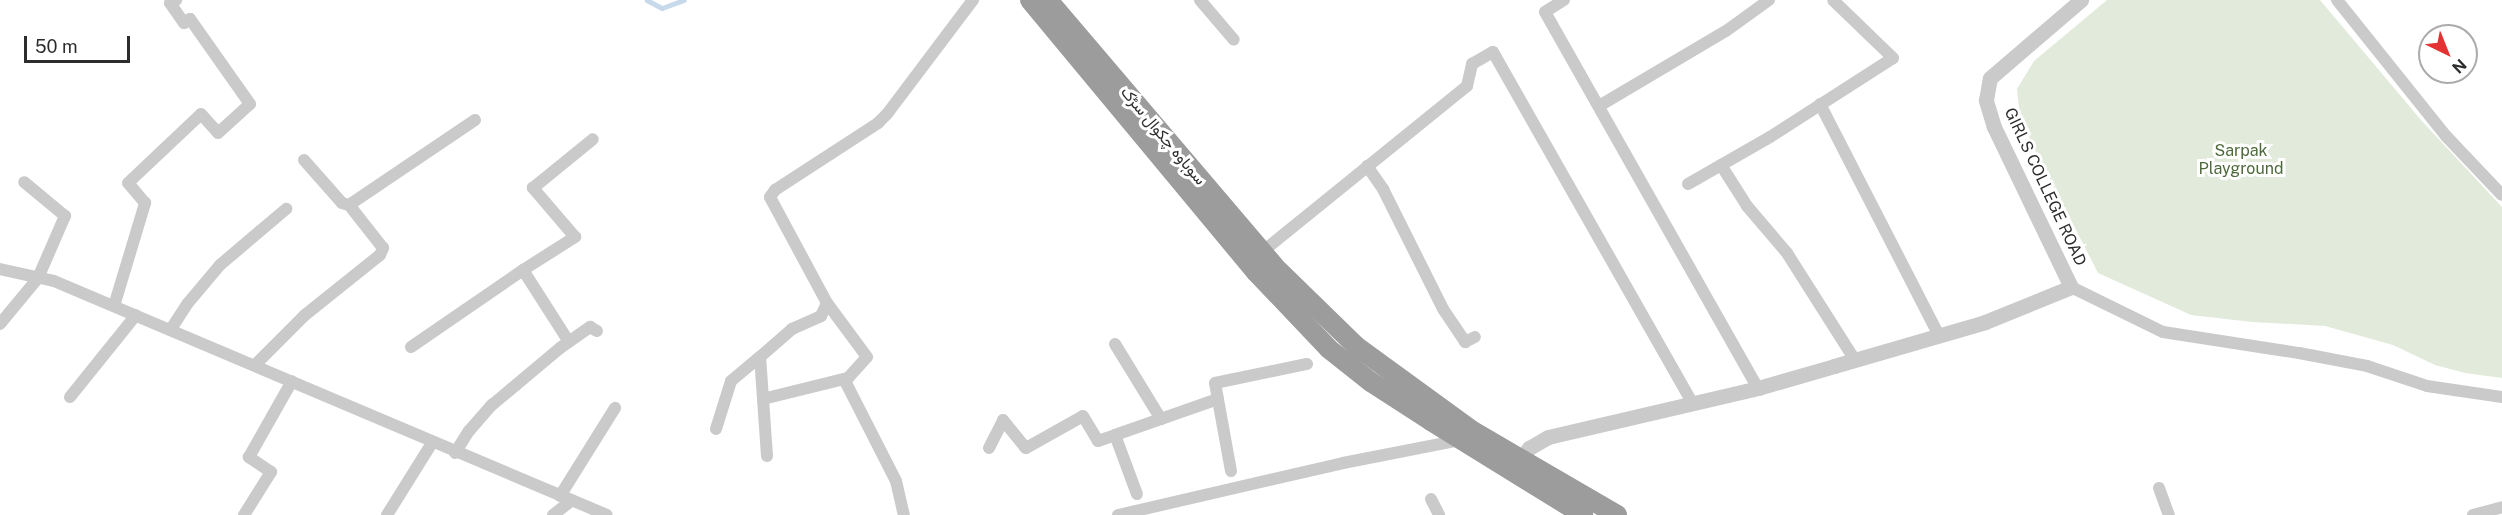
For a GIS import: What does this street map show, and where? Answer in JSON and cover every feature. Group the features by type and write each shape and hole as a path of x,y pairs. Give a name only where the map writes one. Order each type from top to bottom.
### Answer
{"highway":[{"path":"1030,0 1291,312 1329,349 1371,382 1460,440 1617,515"},
{"name":"سوہاوہ چکوال سڑک","path":"1048,0 1279,272 1356,346 1517,466"},
{"path":"1517,466 1582,515"}],"street":[{"path":"114,306 145,203 128,183 201,114 218,133 250,104 190,19 184,23 171,3 176,0"},
{"path":"763,399 848,378 867,357 827,303 771,197 775,190 878,123 973,0"},
{"path":"1200,0 1234,40"},
{"path":"1564,0 1545,12 1758,388"},
{"path":"1599,106 1726,32 1769,0"},
{"path":"1688,184 1893,58 1833,0"},
{"name":"GIRLS COLLEGE ROAD","path":"2071,287 1994,127 1986,100 1990,78 2081,0"},
{"path":"2337,0 2446,136 2502,195"},
{"path":"1262,252 1467,86 1472,64 1493,52 1692,403"},
{"path":"1820,104 1939,336"},
{"path":"349,205 475,120"},
{"path":"411,347 473,306 492,289 576,237 533,188 593,139"},
{"path":"255,365 305,315 380,255 383,248 349,205 342,203 304,160"},
{"path":"1721,165 1747,206 1787,253 1855,360"},
{"path":"1366,166 1383,189 1443,309 1465,342 1475,338"},
{"path":"0,324 38,278 65,216 24,182"},
{"path":"171,329 188,303 220,265 286,209"},
{"path":"0,269 38,278 171,329 455,453 607,515"},
{"path":"523,270 569,342"},
{"path":"1517,466 1537,441 1548,437 1758,388 1985,322 2071,287 2163,332 2310,355 2367,366 2427,386 2502,397"},
{"path":"716,429 731,381 792,329 821,316 827,303"},
{"path":"70,397 136,315"},
{"path":"455,453 469,431 492,405 590,327 597,331"},
{"path":"1115,344 1161,418"},
{"path":"760,357 767,456"},
{"path":"1231,471 1215,383 1307,364"},
{"path":"844,379 896,481 904,515"},
{"path":"244,515 272,472 249,457 292,381"},
{"path":"989,448 1003,420 1026,448 1083,416 1098,441 1218,399"},
{"path":"553,515 566,498 615,408"},
{"path":"1115,435 1137,494"},
{"path":"1123,514 1343,463 1460,440"},
{"path":"387,515 432,443"},
{"path":"2159,488 2169,515"},
{"path":"1431,500 1439,515"},
{"path":"2473,515 2502,507"}],"green space":[{"name":"Sarpak Playground","path":"2107,0 2320,0 2421,120 2502,207 2502,378 2465,373 2435,365 2393,345 2325,326 2252,322 2191,315 2098,273 2020,117 2017,89 2034,61"}],"waterway":[{"path":"647,0 662,8 684,0"}]}
